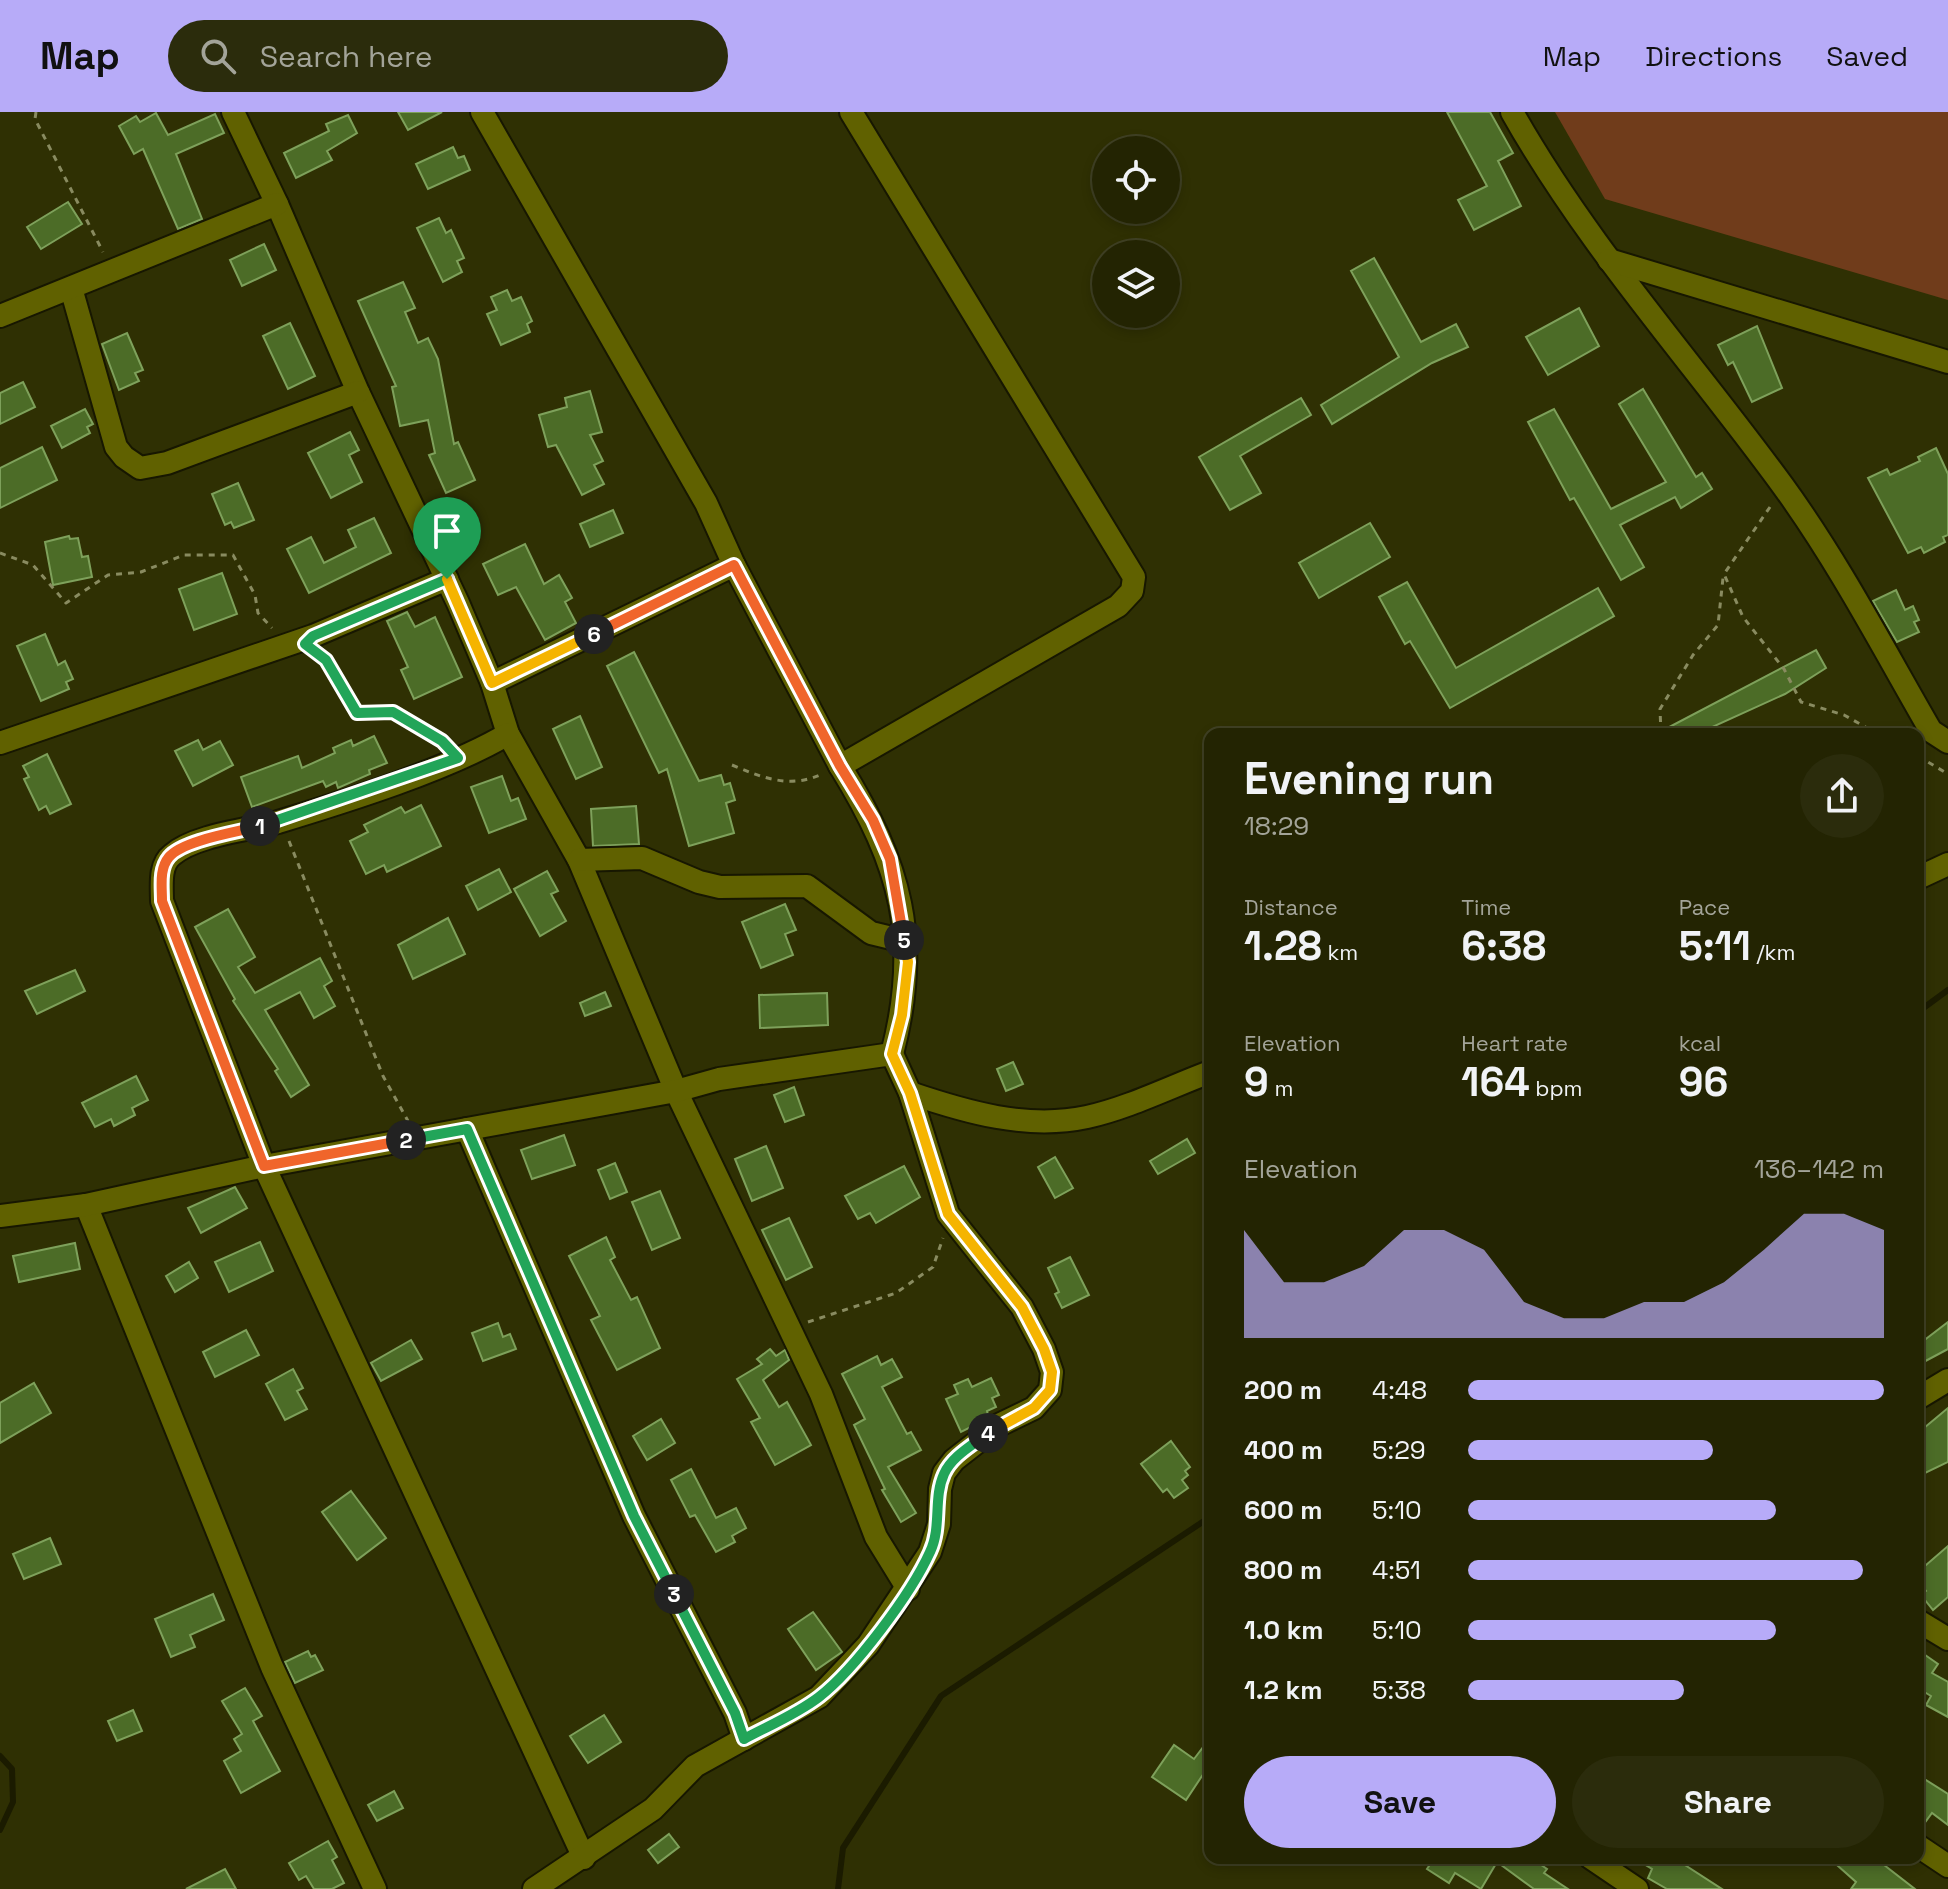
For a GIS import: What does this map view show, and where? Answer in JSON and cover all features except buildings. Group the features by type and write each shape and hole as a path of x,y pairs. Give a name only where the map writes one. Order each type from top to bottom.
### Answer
{"street":[{"path":"233,112 277,204 358,392 447,579 492,683 508,734 579,860 676,1091 821,1394 876,1537 908,1589"},
{"path":"482,112 706,503 734,565 840,766 873,820 890,859 908,962 902,1015 892,1054 910,1093 948,1214 1022,1307 1052,1372 1050,1390 1034,1408 999,1425 954,1460 944,1473 940,1489 939,1524 930,1552 868,1645 819,1697 695,1766 653,1809 534,1889"},
{"path":"840,766 1118,606 1132,591 1134,577 851,112"},
{"path":"1512,112 1550,179 1824,545 1931,731 1948,742"},
{"path":"0,316 277,204"},
{"path":"1609,260 1948,362"},
{"path":"71,288 116,447 140,468 167,463 358,392"},
{"path":"492,683 734,565"},
{"path":"0,743 313,636 447,579"},
{"path":"508,734 458,758 281,821 186,846 169,856 162,873 162,901 264,1166 584,1858"},
{"path":"579,860 642,858 685,877 720,887 807,886 871,933 904,941"},
{"path":"1924,875 1948,864"},
{"path":"0,1216 86,1205 264,1166 676,1091 719,1079 892,1054"},
{"path":"910,1093 966,1112 1040,1122 1088,1117 1204,1074"},
{"path":"467,1129 634,1516 735,1713 744,1739"},
{"path":"86,1205 266,1653 375,1889"},
{"path":"1924,1394 1948,1380"},
{"path":"1924,1625 1948,1639"},
{"path":"1924,1850 1948,1866"},
{"path":"1600,1864 1637,1889"}],"path":[{"path":"36,112 35,119 100,244 109,273"},
{"path":"1661,728 1660,709 1693,655 1718,625 1724,574 1744,541 1785,489"},
{"path":"0,553 33,565 66,603 108,575 141,572 184,555 233,555 255,595 258,613 276,634"},
{"path":"1724,574 1743,617 1784,669 1801,702 1844,715 1867,728"},
{"path":"313,636 305,644 326,660 357,713 393,712 442,741 458,758"},
{"path":"1924,760 1948,774"},
{"path":"732,765 771,781 794,782 806,782 840,766"},
{"path":"281,821 383,1076 418,1138"},
{"path":"789,1330 896,1293 933,1267 948,1214"}],"shaded area":[{"path":"1555,112 1948,112 1948,300 1605,199"}],"waterway":[{"path":"1924,1008 1948,990"},
{"path":"838,1889 843,1848 941,1696 1204,1521"},
{"path":"0,1756 12,1769 13,1802 0,1830"}],"route":[{"path":"734,565 840,766 873,820 890,859 908,962 902,1015 892,1054 910,1093 948,1214 1022,1307 1052,1372 1050,1390 1034,1408 999,1425 954,1460 944,1473 940,1489 939,1524 930,1552 868,1645 819,1697 744,1739 735,1713 634,1516 467,1129 264,1166 162,901 162,873 169,856 186,846 281,821 458,758 442,741 393,712 377,715 357,713 326,660 305,644 313,636 447,579 492,683 734,565"}]}
